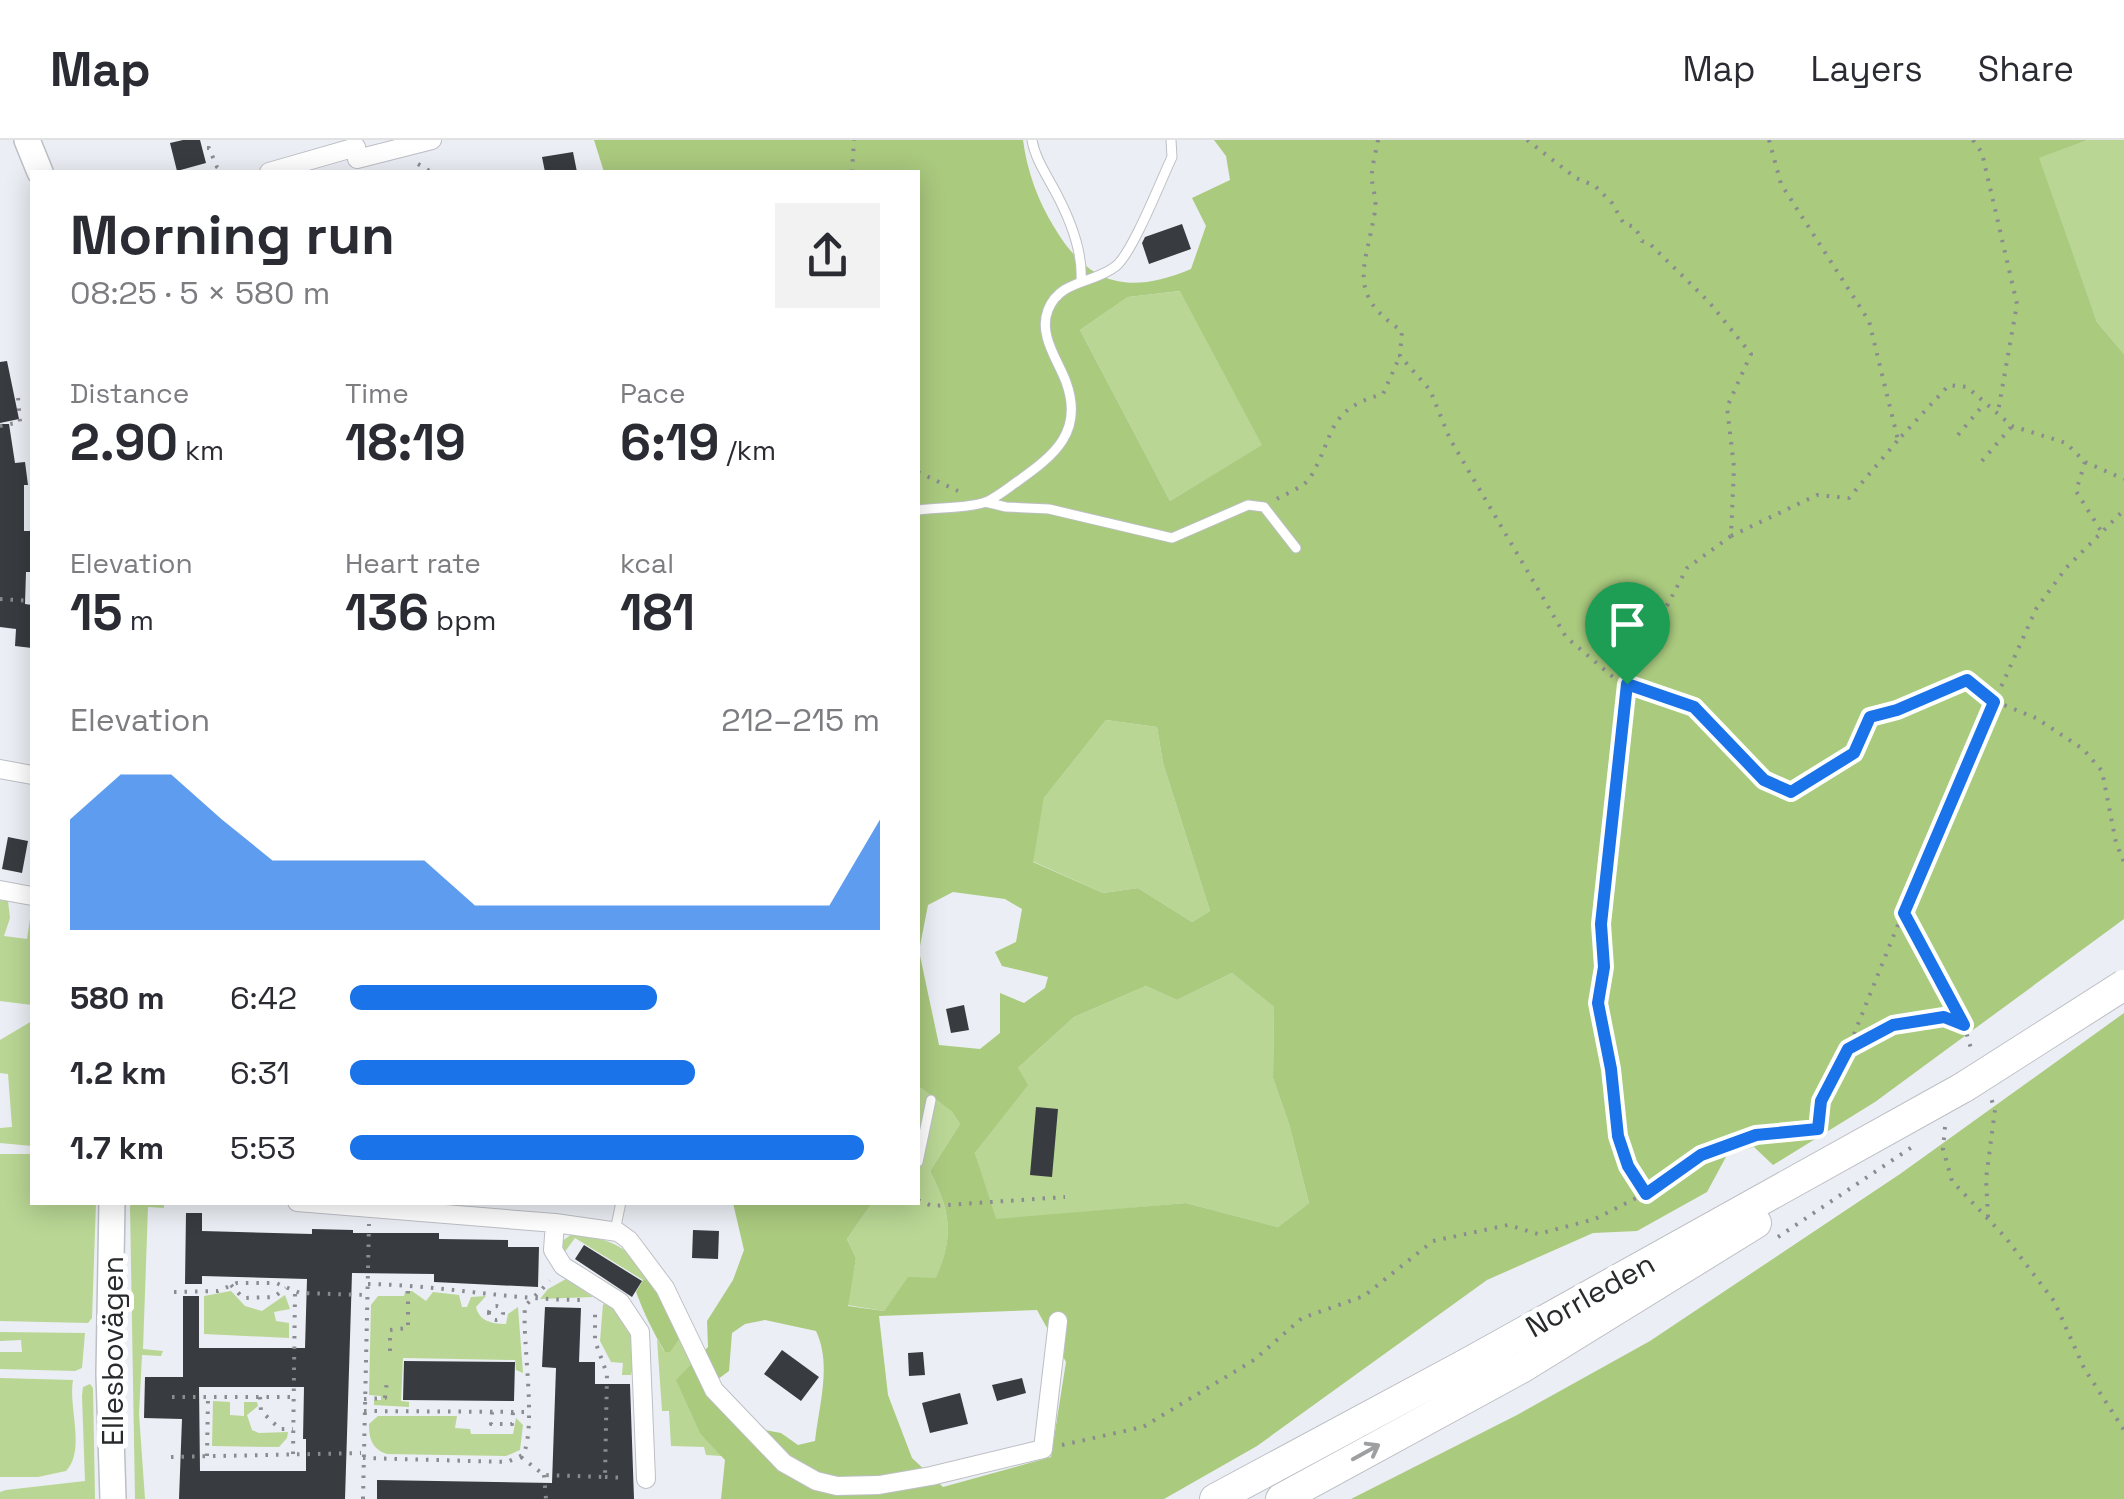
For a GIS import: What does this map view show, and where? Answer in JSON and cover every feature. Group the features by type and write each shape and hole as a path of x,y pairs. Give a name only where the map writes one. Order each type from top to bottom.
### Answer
{"highway":[{"name":"Norrleden","path":"1280,1499 1630,1304 2124,985"},
{"name":"Norrleden","path":"1215,1499 1977,1082"}],"main road":[{"path":"27,140 39,170"},
{"name":"Ellesbovägen","path":"112,1205 109,1376 113,1499"}],"street":[{"path":"279,170 432,140"},
{"path":"0,769 30,774"},
{"path":"0,890 30,896"},
{"path":"333,1205 478,1209 614,1231 629,1240 658,1277 714,1390 784,1463 816,1481 837,1486 880,1485 932,1476 1043,1449 1058,1321"},
{"path":"555,1223 553,1250 563,1266 620,1302 640,1332 646,1479"}],"lane":[{"path":"1032,140 1071,227 1080,256 1082,282"},
{"path":"985,502 1051,456 1072,423 1070,394 1052,352 1046,318 1064,288 1114,268 1125,253 1172,157 1170,140"},
{"path":"920,510 985,502 1049,509 1172,538 1248,505 1264,507 1296,548"},
{"path":"920,1153 932,1100"},
{"path":"614,1231 620,1205"}],"path":[{"path":"852,170 854,140"},
{"path":"1264,507 1308,482 1330,430 1355,402 1384,394 1400,356 1402,330 1378,314 1366,291 1363,270 1376,208 1372,176 1378,140"},
{"path":"1526,140 1576,178 1595,186 1612,203 1624,224 1635,228 1642,241 1650,244 1709,302 1751,354 1727,407 1734,466 1731,536"},
{"path":"1769,140 1781,184 1869,321 1898,440"},
{"path":"1973,140 1982,153 2016,304 1998,414"},
{"path":"207,148 221,170"},
{"path":"416,163 428,170"},
{"path":"1400,356 1430,390 1450,440 1566,637 1613,677 1694,707 1764,780 1791,792 1854,753 1870,717 1897,710 1967,680 1994,702 2036,718 2072,740 2102,771 2116,843 2124,862"},
{"path":"1646,1194 1628,1166 1618,1136 1611,1069 1598,1003 1604,967 1601,924 1634,646 1668,604 1687,568 1731,536 1817,495 1849,498 1949,385 1967,387 2012,426 2066,443 2084,462 2124,479"},
{"path":"0,426 20,422 18,397"},
{"path":"1958,435 1984,404"},
{"path":"1982,460 2012,426"},
{"path":"2084,462 2076,491 2101,531"},
{"path":"920,473 967,495 964,504"},
{"path":"1043,1449 1143,1427 1254,1360 1302,1318 1364,1296 1433,1241 1508,1225 1538,1234 1594,1219 1646,1194 1701,1155 1756,1135 1818,1129 1821,1101 1848,1049 2036,609 2066,568 2124,510"},
{"path":"0,598 30,601"},
{"path":"1904,913 1964,1025 1977,1082 1996,1110 1986,1179 1988,1219"},
{"path":"1848,1049 1893,1025 1944,1017 1964,1025"},
{"path":"1945,1125 1944,1148 1952,1181 2054,1301 2084,1368 2124,1430"},
{"path":"920,1201 932,1206 1064,1197"},
{"path":"362,1499 369,1208"},
{"path":"171,1458 293,1454 507,1462 521,1457 527,1445 528,1412 524,1316 528,1300 563,1266"},
{"path":"258,1283 258,1298"},
{"path":"174,1292 276,1283 294,1291 366,1295"},
{"path":"367,1284 489,1293 528,1300 596,1300 595,1341 608,1374 606,1477 544,1475 521,1457"},
{"path":"232,1285 240,1296 258,1298 274,1297 286,1288"},
{"path":"390,1351 390,1330 408,1328 408,1285"},
{"path":"293,1454 294,1291"},
{"path":"489,1293 492,1308"},
{"path":"364,1399 385,1398 386,1380"},
{"path":"260,1397 261,1411 280,1429 293,1429"},
{"path":"172,1398 294,1397"},
{"path":"207,1456 208,1398"},
{"path":"364,1411 528,1412"},
{"path":"492,1412 491,1424 512,1424 513,1412"},
{"path":"544,1475 546,1499"}],"green space":[{"path":"594,140 1023,140 1038,196 1067,247 1096,273 1130,283 1148,282 1191,269 1206,226 1192,198 1230,180 1226,156 1214,140 2088,140 2039,158 2097,322 2124,354 2124,919 1875,1102 1773,1165 1754,1147 1727,1155 1707,1192 1637,1231 1593,1233 1487,1280 1257,1446 1164,1499 721,1499 725,1460 701,1435 676,1380 708,1347 707,1321 733,1280 744,1250 733,1205 871,1205 847,1239 856,1258 848,1306 884,1311 908,1277 936,1278 946,1249 946,1212 930,1171 960,1124 952,1112 921,1088 920,956 939,1045 980,1049 1000,1033 1000,993 1024,1003 1045,988 1048,977 1002,966 995,952 1016,942 1022,909 1005,899 953,892 928,905 920,946 920,170 603,170","holes":["1180,291 1262,445 1170,501 1080,330 1128,297","1106,720 1157,727 1163,763 1210,911 1192,922 1138,888 1103,893 1033,862 1044,798","1232,973 1274,1007 1273,1078 1309,1203 1278,1227 1186,1203 996,1219 975,1153 1028,1085 1018,1068 1074,1017 1146,986 1177,1000","1037,1310 1066,1362 1051,1457 943,1487 912,1458 888,1395 879,1316","765,1320 816,1331 824,1371 815,1441 798,1445 781,1433 749,1427 710,1385 729,1371 732,1333 745,1324"]},
{"path":"2088,140 2124,140 2124,354 2097,322 2038,158"},
{"path":"1181,291 1263,445 1170,501 1080,330 1128,297"},
{"path":"1106,720 1157,727 1163,763 1210,911 1192,922 1138,888 1103,893 1032,861 1044,798"},
{"path":"0,900 8,901 10,918 4,936 27,939 30,919 30,1005 0,1001"},
{"path":"1232,973 1274,1007 1273,1078 1309,1203 1278,1227 1186,1203 995,1220 975,1153 1027,1085 1017,1069 1074,1017 1146,986 1177,1000"},
{"path":"2124,1013 2124,1499 1351,1499 1517,1415 1650,1341 1900,1174"},
{"path":"30,1022 30,1146 0,1143 0,1128 12,1127 8,1074 0,1073 0,1040"},
{"path":"920,1088 952,1112 960,1124 930,1171 948,1224 942,1263 936,1279 908,1278 884,1311 847,1305 856,1258 847,1239 871,1205 920,1205"},
{"path":"0,1154 30,1154 30,1205 96,1205 92,1318 88,1323 0,1321"},
{"path":"164,1205 148,1207 143,1349 163,1351 161,1356 142,1355 139,1414 145,1499 135,1499 130,1206"},
{"path":"572,1234 617,1246 653,1276 643,1280 575,1238 564,1253 561,1242"},
{"path":"653,1276 682,1335 670,1352 665,1352 661,1345 636,1292 643,1280"},
{"path":"566,1279 593,1297 540,1299 548,1289"},
{"path":"231,1291 245,1306 262,1311 285,1295 290,1309 274,1312 276,1321 289,1323 289,1338 204,1334 204,1296"},
{"path":"405,1291 412,1291 426,1301 433,1292 459,1295 462,1307 467,1307 471,1297 486,1296 476,1307 483,1319 496,1323 506,1324 508,1314 518,1307 523,1373 516,1370 515,1360 403,1358 401,1401 409,1402 409,1407 374,1405 374,1400 381,1400 381,1396 369,1395 371,1305 378,1296 404,1296"},
{"path":"603,1304 621,1314 630,1333 634,1355 631,1375 622,1375 623,1363 611,1362 600,1341"},
{"path":"0,1332 85,1333 82,1368 0,1369 0,1352 22,1352 21,1340 0,1341"},
{"path":"682,1335 692,1363 701,1435 722,1456 706,1455 704,1447 671,1446 669,1411 662,1411 657,1339 669,1352"},
{"path":"0,1378 73,1380 76,1440 66,1471 38,1477 0,1477"},
{"path":"90,1384 95,1499 0,1499 0,1492 6,1490 85,1481 82,1396 83,1387"},
{"path":"213,1401 230,1402 230,1415 244,1416 244,1402 257,1402 258,1406 247,1415 252,1430 288,1432 287,1438 279,1447 212,1446"},
{"path":"378,1416 457,1416 455,1428 470,1429 471,1434 513,1434 516,1418 523,1425 520,1450 506,1456 387,1454 371,1439 369,1424"}],"building":[{"path":"200,140 206,163 177,170 170,143"},
{"path":"573,152 577,170 545,170 542,157"},
{"path":"1182,224 1191,249 1149,264 1142,243 1145,237"},
{"path":"7,361 19,419 0,423 0,362"},
{"path":"0,424 9,424 15,463 25,462 28,485 24,485 24,531 30,531 25,604 30,605 30,648 15,646 16,629 0,627"},
{"path":"8,837 28,841 22,873 2,869"},
{"path":"964,1005 969,1030 951,1033 946,1009"},
{"path":"1036,1107 1058,1109 1052,1177 1030,1175"},
{"path":"186,1213 202,1213 202,1231 439,1233 439,1239 508,1240 508,1247 539,1247 538,1287 434,1282 434,1274 352,1273 345,1499 179,1499 182,1419 144,1418 145,1377 183,1377 183,1296 199,1296 199,1348 305,1348 307,1279 202,1276 202,1284 185,1284","holes":["199,1387 304,1387 306,1471 200,1471"]},
{"path":"693,1230 719,1231 718,1259 692,1258"},
{"path":"584,1245 642,1281 632,1297 575,1259"},
{"path":"545,1307 581,1308 579,1362 595,1362 595,1384 630,1384 634,1499 377,1499 377,1480 552,1483 556,1368 542,1367"},
{"path":"782,1350 819,1377 801,1401 764,1374"},
{"path":"923,1352 925,1375 909,1376 908,1353"},
{"path":"404,1361 515,1362 514,1401 403,1400"},
{"path":"1022,1378 1026,1393 997,1401 992,1385"},
{"path":"960,1393 968,1424 930,1433 922,1403"}],"route":[{"path":"1967,680 1994,702 1904,913 1964,1025 1944,1017 1893,1025 1848,1049 1821,1101 1818,1129 1756,1135 1701,1155 1646,1194 1628,1166 1618,1136 1611,1069 1598,1003 1604,967 1601,924 1627,684 1694,707 1764,780 1791,792 1854,753 1870,717 1897,710 1967,680"}]}
